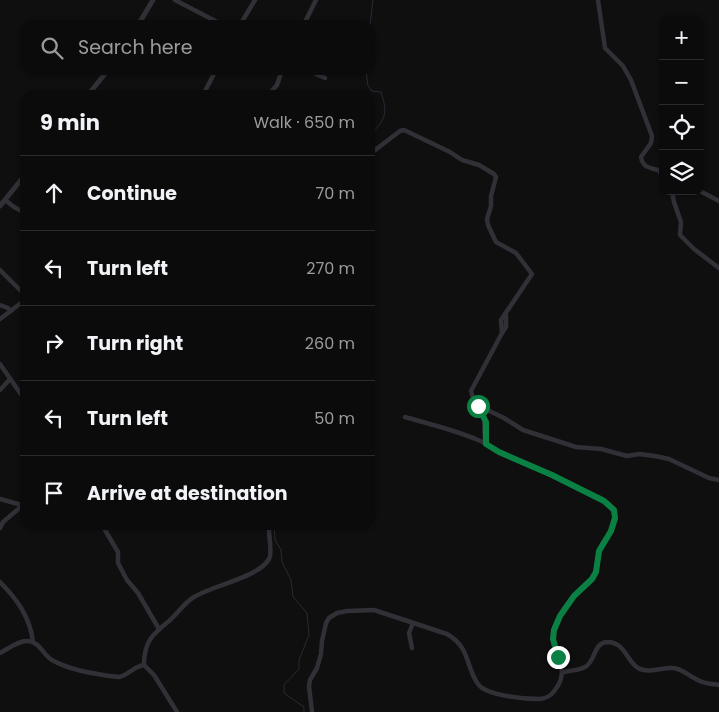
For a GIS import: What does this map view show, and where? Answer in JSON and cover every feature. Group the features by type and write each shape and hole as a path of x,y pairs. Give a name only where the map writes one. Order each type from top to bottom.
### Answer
{"street":[{"path":"141,20 153,0"},
{"path":"174,0 213,20"},
{"path":"306,20 316,0"},
{"path":"598,0 605,48 623,66 631,80 652,136 651,143 641,157 643,165 659,170"},
{"path":"242,20 252,1"},
{"path":"94,90 104,75"},
{"path":"206,90 213,75"},
{"path":"273,90 277,86 280,75"},
{"path":"318,75 325,78"},
{"path":"375,150 404,130 494,174 496,179 487,219 488,225 498,245 516,253 532,272 500,322 502,333 471,391 486,422 486,444"},
{"path":"0,206 20,181"},
{"path":"704,193 719,201"},
{"path":"673,195 681,222 680,235 694,249 719,268"},
{"path":"5,200 20,210"},
{"path":"0,270 20,290"},
{"path":"0,320 20,304"},
{"path":"0,305 11,311"},
{"path":"0,364 20,393"},
{"path":"0,390 10,379"},
{"path":"478,406 504,418 523,430 576,447 601,449 627,456 640,454 669,459 709,478 719,480"},
{"path":"312,712 308,686 322,654 322,640 329,618 347,611 374,610 447,634 455,639 469,661 478,684 486,691 518,698 546,698 555,691 563,672 554,646 554,630 560,616 574,596 592,579 596,572 599,551 611,531 615,518 614,510 604,501 552,475 499,452 486,444 405,416"},
{"path":"0,498 20,505"},
{"path":"0,528 3,522 20,508"},
{"path":"105,530 118,552 118,564 121,570 138,593 159,629"},
{"path":"144,665 146,649 151,636 193,598 262,567 269,558 270,553 269,530"},
{"path":"0,582 22,608 32,632 33,642"},
{"path":"412,648 409,637 413,623"},
{"path":"0,653 25,641 33,642 51,660 66,667 119,677 144,665"},
{"path":"563,672 587,666 594,657 597,646 606,642 621,647 632,662 642,669 673,668 701,681 719,685"},
{"path":"144,665 154,675 177,712"}],"waterway":[{"path":"371,20 373,0"},
{"path":"367,75 368,86 371,90"},
{"path":"375,91 381,92 385,111 382,120 375,129"},
{"path":"274,530 275,540 281,550 282,562 291,580 293,597 307,613 309,635 299,660 299,669 284,685 284,693 304,707 304,712"}],"route":[{"path":"478,406 486,422 486,444 499,452 565,481 604,501 614,510 615,518 611,531 599,551 596,572 587,585 574,596 560,616 554,630 554,646 558,657"}]}
